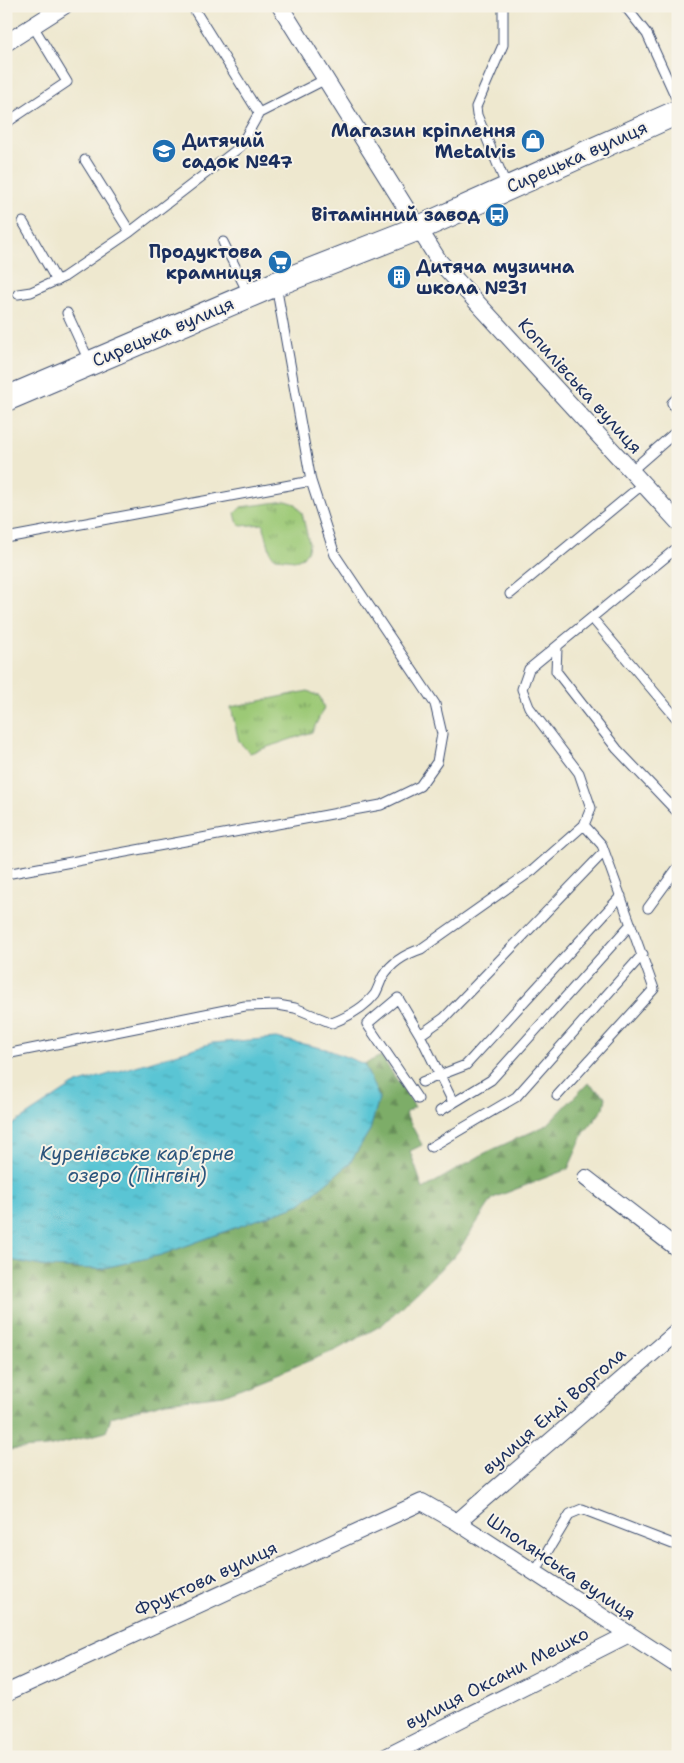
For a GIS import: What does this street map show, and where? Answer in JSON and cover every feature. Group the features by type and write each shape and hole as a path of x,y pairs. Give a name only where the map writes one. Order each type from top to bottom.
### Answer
{"main road":[{"name":"Сирецька вулиця","path":"6,399 276,284 419,228 678,112"}],"street":[{"path":"6,43 64,6"},
{"name":"Копилівська вулиця","path":"280,6 439,261 678,522"},
{"path":"586,1178 678,1249"},
{"name":"вулиця Енді Воргола","path":"457,1522 678,1331"},
{"name":"Шполянська вулиця","path":"422,1502 457,1522 535,1572 627,1635 678,1666"},
{"name":"Фруктова вулиця","path":"6,1693 422,1502"},
{"name":"вулиця Оксани Мешко","path":"386,1757 627,1635"}],"lane":[{"path":"192,6 259,113"},
{"path":"503,6 502,45 476,107 477,115 507,188"},
{"path":"625,6 647,34 678,102"},
{"path":"6,123 67,82 33,26"},
{"path":"18,294 31,292 57,281 130,232 240,147 259,113 326,79"},
{"path":"85,160 130,232"},
{"path":"23,222 57,281"},
{"path":"223,242 249,296"},
{"path":"6,874 381,805 420,786 437,762 442,734 435,704 334,555 311,481 276,284"},
{"path":"67,313 90,364"},
{"path":"678,397 672,403 678,414"},
{"path":"631,471 678,430"},
{"path":"6,538 311,481"},
{"path":"510,594 643,484"},
{"path":"6,1054 245,1006 278,1005 295,1008 332,1023 356,1010 374,995 384,975 396,961 408,953 421,949 533,870 584,825 591,808 579,773 529,707 522,689 529,669 678,547"},
{"path":"592,618 678,720"},
{"path":"557,648 556,671 617,749 678,812"},
{"path":"557,1096 653,992 654,985 602,845 584,825"},
{"path":"420,1035 444,1018 604,852"},
{"path":"648,908 678,867"},
{"path":"422,1082 466,1066 621,896"},
{"path":"440,1111 491,1080 631,924"},
{"path":"431,1146 516,1097 643,954"},
{"path":"367,1024 398,998 420,1035 453,1102"},
{"path":"356,1010 418,1100"},
{"path":"535,1572 570,1514 582,1509 678,1546"}],"green space":[{"path":"286,501 296,504 302,513 309,543 308,550 303,557 295,560 276,558 271,554 263,524 241,526 237,521 235,513 241,507"},
{"path":"308,691 320,697 324,708 312,732 250,753 239,742 231,707"},
{"path":"381,1056 415,1107 405,1113 422,1145 410,1151 423,1189 485,1153 547,1125 588,1083 606,1097 604,1108 584,1133 568,1169 493,1198 457,1253 382,1325 336,1350 224,1395 166,1402 111,1417 106,1432 48,1447 6,1450 6,1259 46,1267 99,1269 161,1255 300,1204 349,1164 370,1130 379,1098 364,1064"}],"water":[{"name":"Куренівське кар'єрне озеро (Пінгвін)","path":"276,1038 326,1049 364,1064 379,1098 370,1130 349,1164 300,1204 161,1255 99,1269 46,1267 6,1259 6,1129 73,1085 212,1043"}],"place":[{"name":"Магазин кріплення Metalvis","path":"533,141"},
{"name":"Дитячий садок №47","path":"164,151"},
{"name":"Вітамінний завод","path":"497,215"},
{"name":"Продуктова крамниця","path":"280,262"},
{"name":"Дитяча музична школа №31","path":"399,277"}]}
